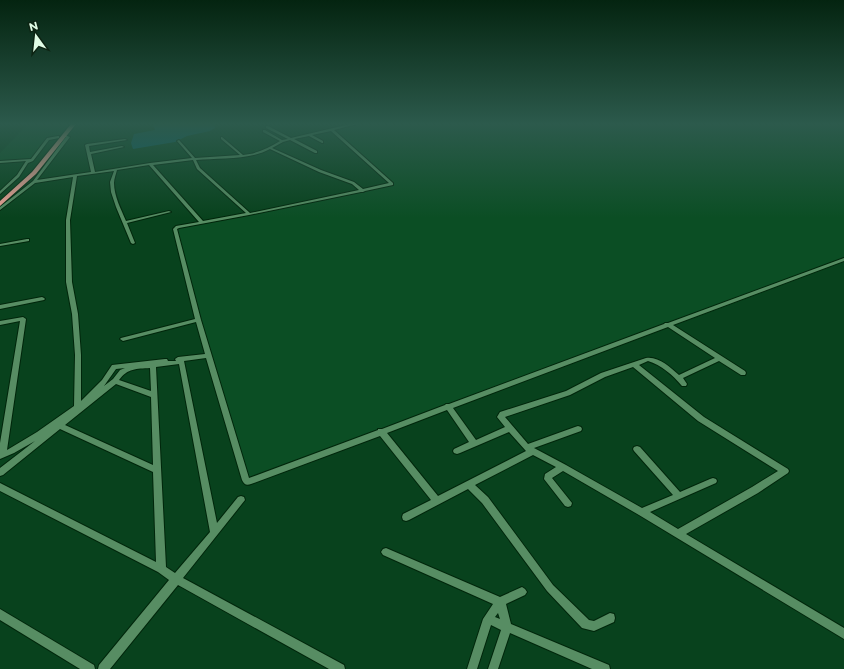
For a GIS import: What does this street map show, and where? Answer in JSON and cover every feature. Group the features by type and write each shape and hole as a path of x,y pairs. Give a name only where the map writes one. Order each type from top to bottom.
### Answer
{"highway":[{"path":"0,199 28,175 45,155"},
{"path":"0,207 34,173 47,155"}],"street":[{"path":"0,193 7,188 18,176 27,162 32,160 36,155"},
{"path":"0,207 34,182 55,155"},
{"path":"89,155 93,173"},
{"path":"192,155 198,168 249,214"},
{"path":"34,182 194,158 246,155"},
{"path":"286,155 320,171 353,183 363,191"},
{"path":"360,155 392,184 175,229 198,320 246,480 248,482 844,259"},
{"path":"0,162 32,160"},
{"path":"150,164 202,223"},
{"path":"116,169 112,182 118,207 126,222 133,243"},
{"path":"75,176 68,220 69,282 75,314 78,355 77,407"},
{"path":"0,189 7,188"},
{"path":"126,222 169,212"},
{"path":"0,245 27,240"},
{"path":"0,307 42,299"},
{"path":"0,323 23,319 1,456"},
{"path":"123,339 198,320"},
{"path":"667,324 743,374"},
{"path":"1,456 17,448 77,407 103,383 114,367 209,356"},
{"path":"680,378 719,358"},
{"path":"684,384 680,378 651,359 603,375 568,393 503,414 501,417 530,449 642,512 844,634"},
{"path":"0,473 60,426 115,381 126,370 182,362 214,532"},
{"path":"634,364 702,419 785,471 678,534"},
{"path":"153,366 161,569"},
{"path":"115,381 153,395"},
{"path":"448,406 474,444"},
{"path":"60,426 157,470"},
{"path":"457,451 510,428"},
{"path":"406,517 469,484 530,449 578,430"},
{"path":"381,431 436,500"},
{"path":"637,449 679,496"},
{"path":"564,467 548,476 548,479 568,503"},
{"path":"642,512 713,481"},
{"path":"469,484 485,500 550,588 586,624 594,626 610,618"},
{"path":"0,487 161,569 176,579 340,669"},
{"path":"103,669 241,500"},
{"path":"386,552 500,602"},
{"path":"472,669 488,619 500,602 522,592"},
{"path":"493,669 506,626 500,602"},
{"path":"0,614 90,669"},
{"path":"488,619 605,669"}],"shaded area":[{"path":"0,155 36,155 32,160 0,162"},
{"path":"360,155 844,155 844,262 246,486 175,229 391,184"}]}
